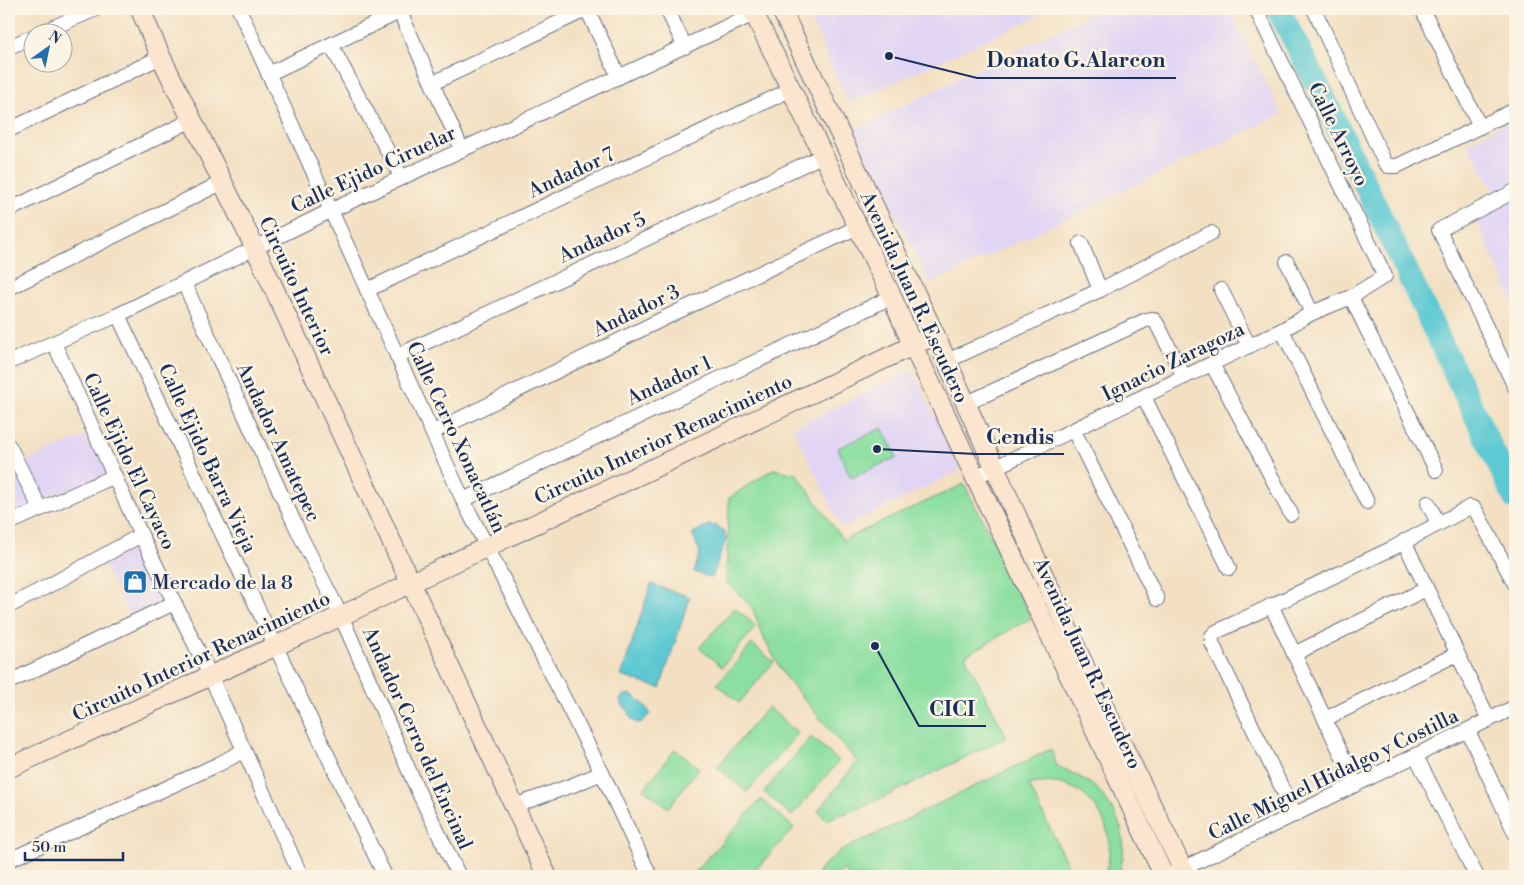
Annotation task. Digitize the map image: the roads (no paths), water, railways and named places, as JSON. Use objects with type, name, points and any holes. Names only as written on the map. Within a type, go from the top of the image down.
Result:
[{"type":"main road","name":"Circuito Interior","points":[[140,9],[161,57],[255,248],[411,583]]},
{"type":"main road","name":"Avenida Juan R. Escudero","points":[[781,9],[935,335],[995,468],[1130,807],[1164,876]]},
{"type":"main road","name":"Avenida Juan R. Escudero","points":[[753,11],[892,297],[975,478],[1080,678],[1149,800],[1179,874]]},
{"type":"main road","points":[[874,260],[895,251]]},
{"type":"main road","name":"Circuito Interior Renacimiento","points":[[9,768],[487,548],[935,335]]},
{"type":"main road","points":[[411,583],[547,876]]},
{"type":"main road","points":[[1130,807],[1149,800]]},
{"type":"street","points":[[65,22],[96,9]]},
{"type":"street","name":"Calle Cerro Xonacatlán","points":[[239,9],[463,500],[602,773],[650,876]]},
{"type":"street","points":[[432,83],[587,9],[619,77]]},
{"type":"street","points":[[667,9],[684,47]]},
{"type":"street","name":"Calle Arroyo","points":[[1256,9],[1385,276]]},
{"type":"street","points":[[1314,9],[1388,166],[1397,166],[1515,110]]},
{"type":"street","points":[[1422,9],[1480,128]]},
{"type":"street","points":[[268,74],[403,10],[432,83],[462,150]]},
{"type":"street","name":"Calle Ejido Ciruelar","points":[[9,362],[118,315],[330,211],[684,47],[753,11]]},
{"type":"street","points":[[9,48],[22,42]]},
{"type":"street","points":[[331,45],[402,178]]},
{"type":"street","points":[[9,130],[161,57]]},
{"type":"street","name":"Andador 7","points":[[367,290],[792,89]]},
{"type":"street","points":[[9,210],[192,120]]},
{"type":"street","name":"Andador 5","points":[[397,356],[824,155]]},
{"type":"street","points":[[9,288],[223,182]]},
{"type":"street","points":[[1515,191],[1439,230],[1515,387]]},
{"type":"street","name":"Andador 3","points":[[432,432],[683,309],[858,227]]},
{"type":"street","points":[[947,361],[1100,290],[1212,233]]},
{"type":"street","points":[[1081,243],[1100,290]]},
{"type":"street","points":[[1287,262],[1312,313]]},
{"type":"street","name":"Ignacio Zaragoza","points":[[975,478],[1184,378],[1282,330],[1312,313],[1351,297],[1385,276]]},
{"type":"street","name":"Andador Amatepec","points":[[184,283],[299,533],[341,616]]},
{"type":"street","points":[[1221,290],[1248,346]]},
{"type":"street","name":"Andador 1","points":[[463,500],[892,297]]},
{"type":"street","points":[[1351,297],[1436,470]]},
{"type":"street","name":"Calle Ejido Barra Vieja","points":[[118,315],[385,876]]},
{"type":"street","points":[[965,404],[1146,320],[1153,319],[1184,378]]},
{"type":"street","points":[[1282,330],[1366,502]]},
{"type":"street","name":"Calle Ejido El Cayaco","points":[[54,343],[141,535],[210,675],[299,876]]},
{"type":"street","points":[[1212,364],[1291,514]]},
{"type":"street","points":[[1144,397],[1229,568]]},
{"type":"street","points":[[1074,431],[1158,599]]},
{"type":"street","points":[[9,446],[40,508]]},
{"type":"street","points":[[9,523],[115,476]]},
{"type":"street","points":[[1428,503],[1438,522]]},
{"type":"street","points":[[1295,815],[1212,643],[1212,636],[1216,632],[1404,541],[1470,506],[1475,509],[1515,584]]},
{"type":"street","points":[[9,606],[141,535]]},
{"type":"street","points":[[1404,541],[1489,720]]},
{"type":"street","points":[[1294,654],[1426,588]]},
{"type":"street","points":[[9,682],[174,603]]},
{"type":"street","points":[[1271,605],[1356,785]]},
{"type":"street","name":"Andador Cerro del Encinal","points":[[341,616],[418,791],[459,876]]},
{"type":"street","points":[[1325,719],[1457,654]]},
{"type":"street","name":"Calle Miguel Hidalgo y Costilla","points":[[1179,874],[1515,707]]},
{"type":"street","points":[[1468,730],[1515,833]]},
{"type":"street","points":[[9,860],[219,764],[243,751]]},
{"type":"street","points":[[1416,756],[1476,875]]},
{"type":"street","points":[[514,806],[602,773]]},
{"type":"water","points":[[709,525],[717,526],[724,531],[726,539],[712,578],[694,572],[700,552],[693,533]]},
{"type":"water","points":[[651,584],[690,597],[660,688],[621,676]]},
{"type":"water","points":[[630,694],[644,705],[650,714],[642,722],[637,723],[632,720],[628,710],[621,704],[620,700],[623,696]]},
{"type":"waterway","points":[[1278,9],[1319,88],[1515,498]]},
{"type":"place","name":"Donato G.Alarcon","points":[[889,56]]},
{"type":"place","name":"Cendis","points":[[877,449]]},
{"type":"place","name":"Mercado de la 8","points":[[135,582]]},
{"type":"place","name":"CICI","points":[[875,646]]}]
